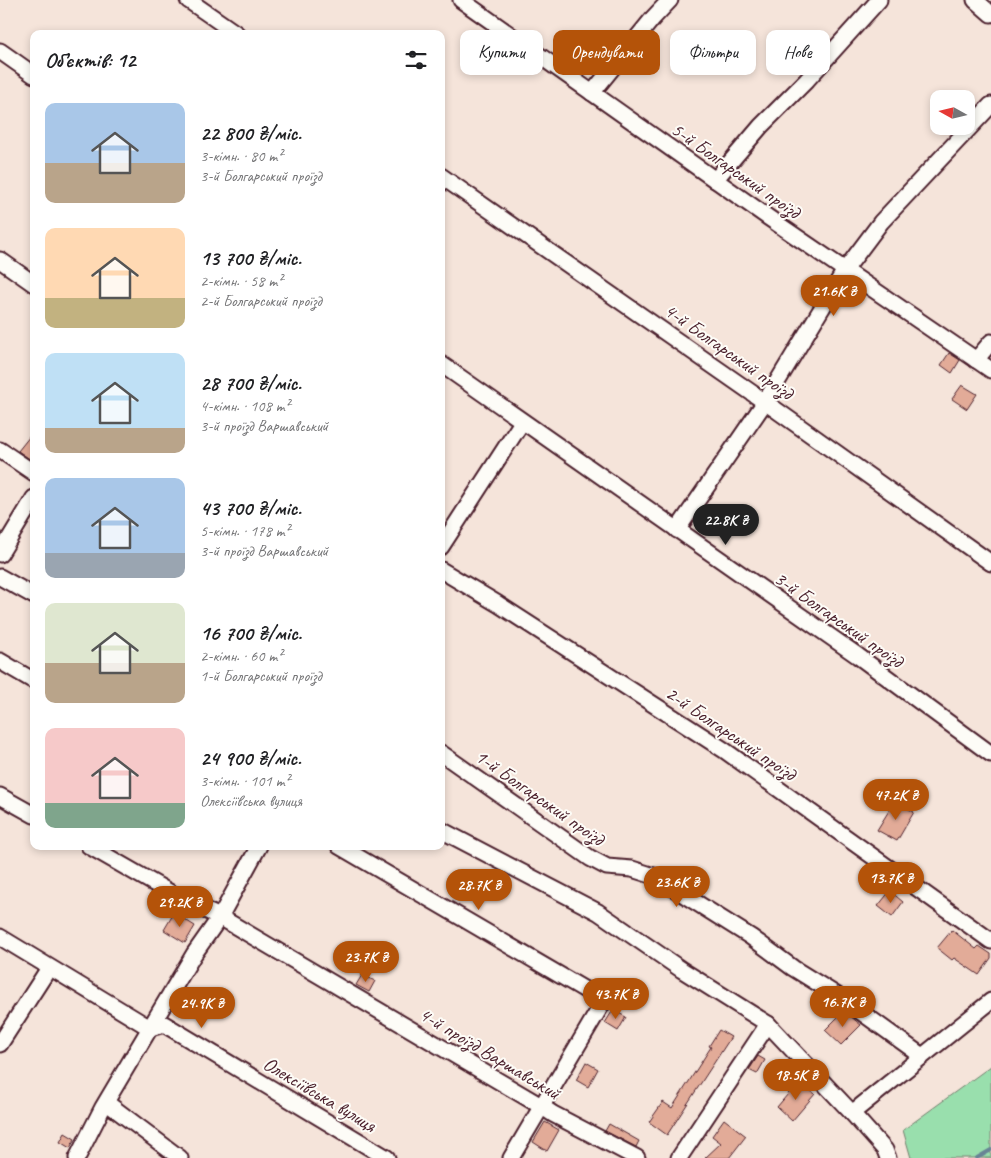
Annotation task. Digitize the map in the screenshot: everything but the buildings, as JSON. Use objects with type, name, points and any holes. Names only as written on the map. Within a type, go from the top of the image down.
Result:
[{"type":"street","points":[[188,0],[231,30]]},
{"type":"street","name":"5-й Болгарський проїзд","points":[[461,0],[715,180],[991,370]]},
{"type":"street","points":[[592,93],[670,0]]},
{"type":"street","points":[[715,180],[761,126],[806,81],[879,0]]},
{"type":"street","points":[[974,0],[991,14]]},
{"type":"street","points":[[0,51],[30,72]]},
{"type":"street","points":[[677,530],[766,402],[845,270],[881,222],[991,105]]},
{"type":"street","name":"4-й Болгарський проїзд","points":[[445,179],[766,402],[991,563]]},
{"type":"street","points":[[0,260],[30,281]]},
{"type":"street","points":[[976,360],[991,342]]},
{"type":"street","name":"3-й Болгарський проїзд","points":[[445,367],[858,656],[991,754]]},
{"type":"street","points":[[445,541],[522,422]]},
{"type":"street","points":[[0,450],[30,470]]},
{"type":"street","points":[[0,554],[30,505]]},
{"type":"street","name":"2-й Болгарський проїзд","points":[[445,572],[506,609],[724,750],[991,941]]},
{"type":"street","points":[[0,577],[30,594]]},
{"type":"street","points":[[0,661],[30,679]]},
{"type":"street","name":"1-й Болгарський проїзд","points":[[445,756],[590,858],[607,867],[632,869],[654,876],[751,937],[793,968],[843,999],[922,1056]]},
{"type":"street","points":[[0,796],[30,813]]},
{"type":"street","points":[[445,832],[598,912],[682,970],[768,1024],[852,1113],[882,1155]]},
{"type":"street","name":"4-й проїзд Варшавський","points":[[95,850],[183,900],[220,917],[553,1114],[637,1158]]},
{"type":"street","points":[[77,1158],[150,1028],[194,954],[220,917],[257,850]]},
{"type":"street","points":[[346,850],[604,1001],[511,1158]]},
{"type":"street","name":"Олексіївська вулиця","points":[[0,937],[150,1028],[164,1024],[387,1158]]},
{"type":"street","points":[[0,1044],[49,968]]},
{"type":"street","points":[[852,1113],[991,1001]]},
{"type":"street","points":[[679,1158],[768,1024]]},
{"type":"street","points":[[107,1102],[180,1158]]},
{"type":"green space","points":[[991,1066],[991,1158],[911,1158],[903,1130]]},
{"type":"waterway","points":[[977,1158],[991,1150]]}]
